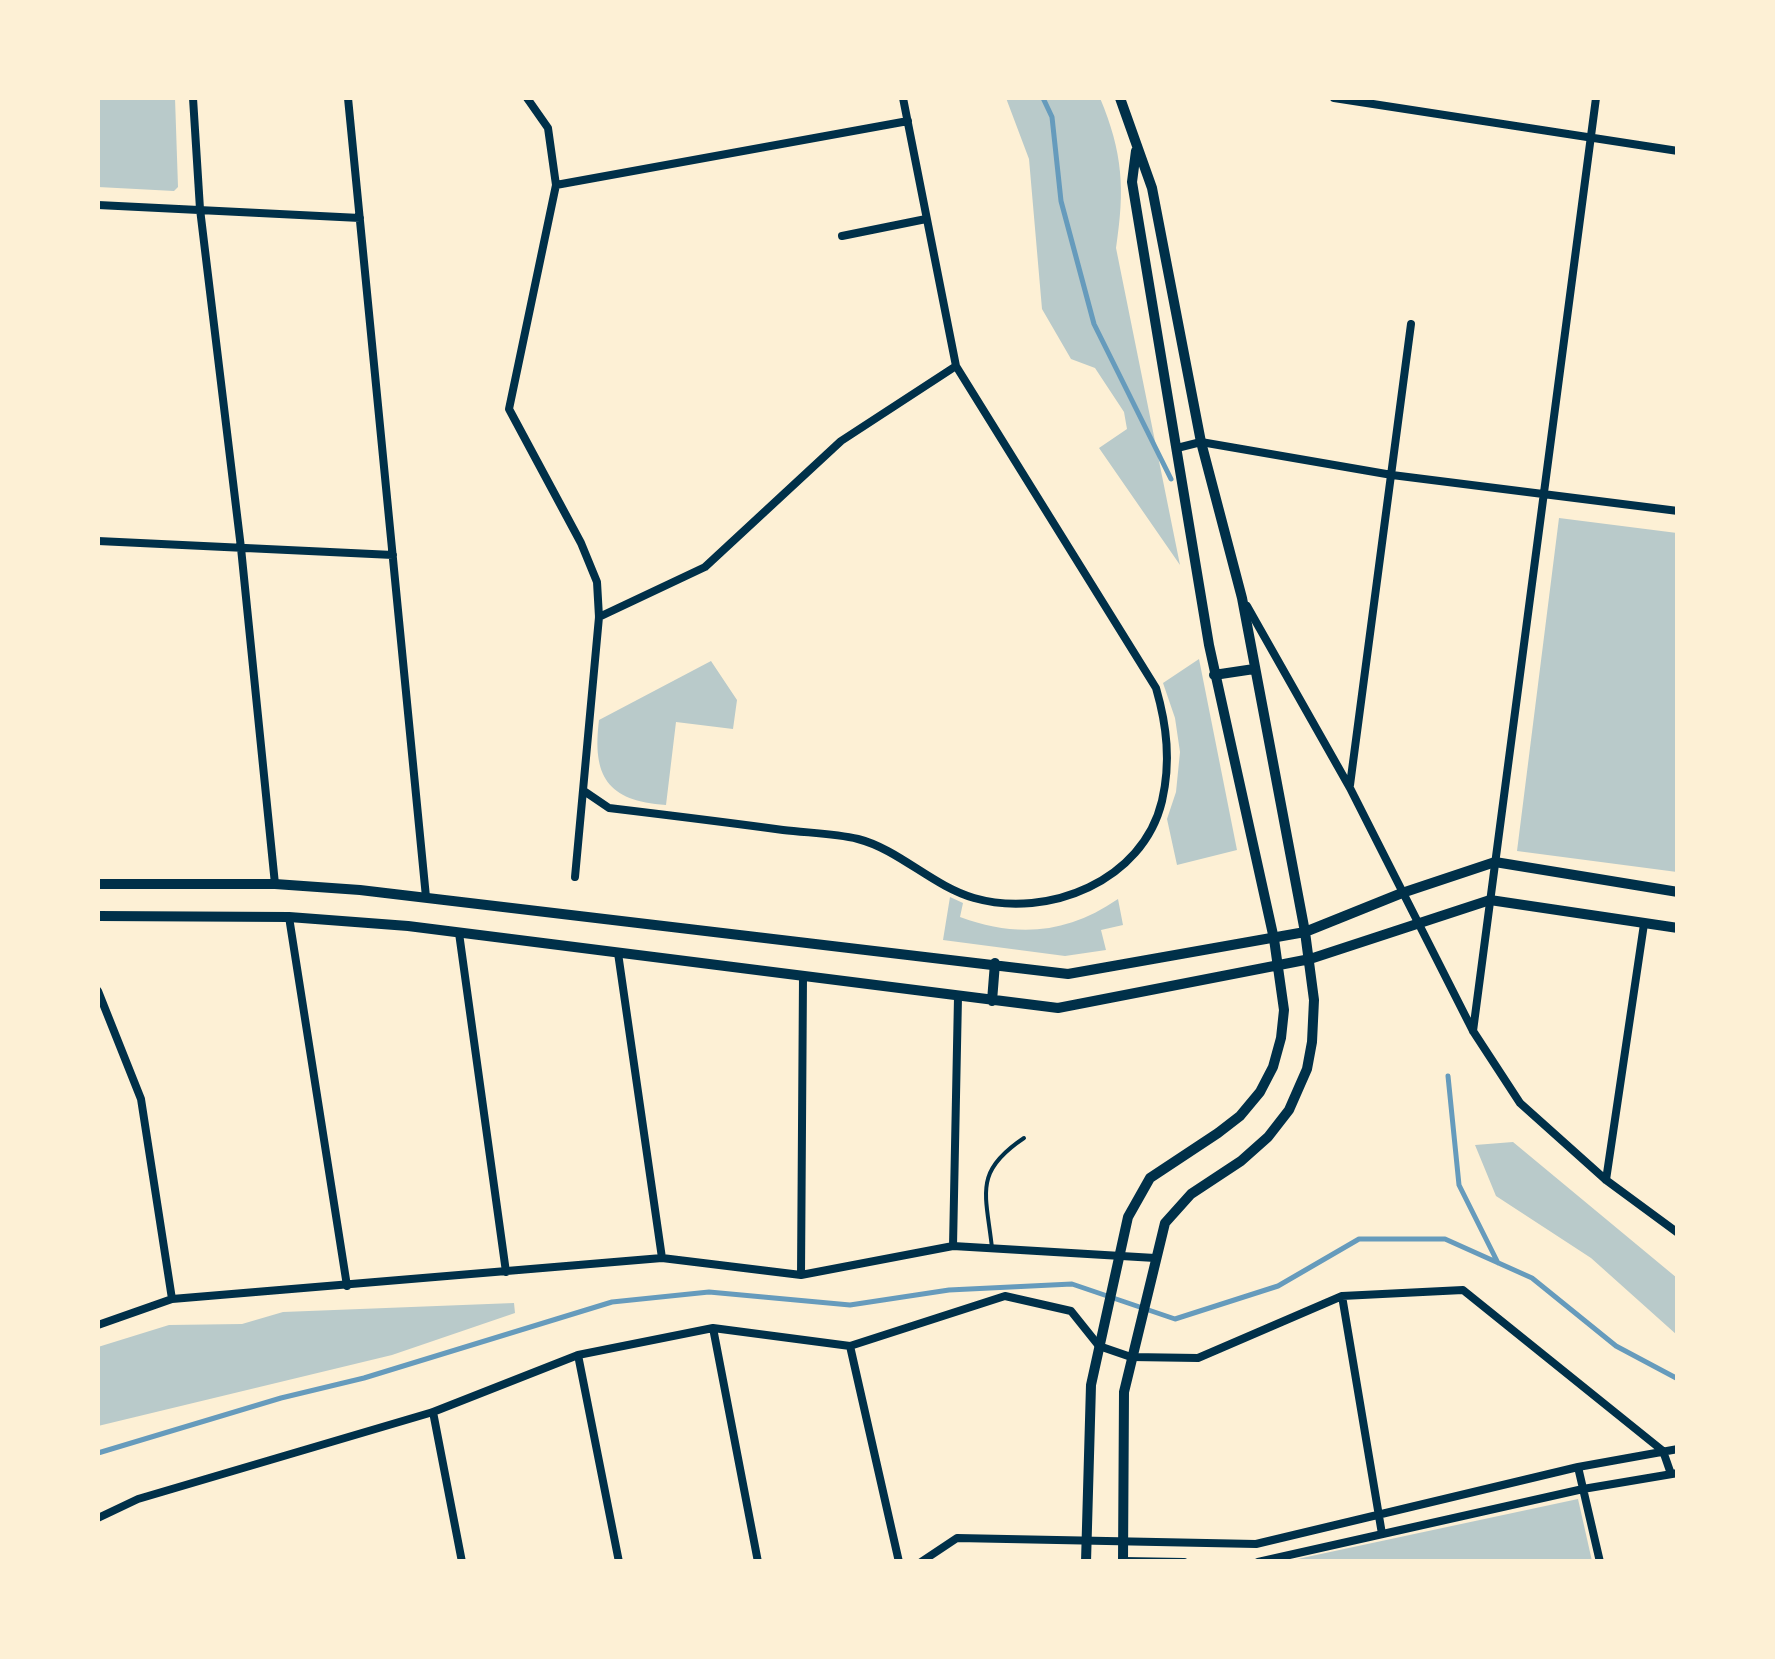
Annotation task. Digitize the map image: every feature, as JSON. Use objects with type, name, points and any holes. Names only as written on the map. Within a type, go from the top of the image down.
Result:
[{"type":"street","points":[[193,98],[200,208],[241,548],[274,884]]},
{"type":"street","points":[[348,98],[426,897]]},
{"type":"street","points":[[528,98],[548,128],[556,185],[509,410],[581,543],[596,582],[599,617],[575,877]]},
{"type":"street","points":[[584,791],[609,808],[861,840],[969,897],[996,904],[1071,896],[1109,876],[1137,851],[1151,831],[1162,803],[1168,746],[1156,688],[956,366],[903,98]]},
{"type":"street","points":[[1120,98],[1152,188],[1202,442],[1242,598],[1310,959],[1314,1000],[1307,1069],[1289,1110],[1268,1137],[1176,1208],[1166,1224],[1131,1357],[1124,1392],[1122,1561],[1184,1562]]},
{"type":"street","points":[[1334,98],[1678,150]]},
{"type":"street","points":[[1473,1030],[1596,98]]},
{"type":"street","points":[[556,185],[908,122]]},
{"type":"street","points":[[1086,1562],[1091,1386],[1128,1218],[1150,1178],[1240,1116],[1260,1092],[1273,1067],[1284,1010],[1274,939],[1214,675],[1132,182],[1136,150]]},
{"type":"street","points":[[98,204],[360,218]]},
{"type":"street","points":[[842,236],[926,219]]},
{"type":"street","points":[[1350,788],[1411,324]]},
{"type":"street","points":[[599,617],[704,567],[841,441],[956,366]]},
{"type":"street","points":[[1178,448],[1202,442],[1392,475],[1678,511]]},
{"type":"street","points":[[98,541],[392,555]]},
{"type":"street","points":[[1242,598],[1350,788],[1473,1030],[1520,1104],[1606,1180],[1678,1233]]},
{"type":"street","points":[[1214,675],[1254,669]]},
{"type":"street","points":[[98,884],[274,884],[426,897],[1068,974],[1305,932],[1402,892],[1495,862],[1678,892]]},
{"type":"street","points":[[98,916],[289,917],[459,933],[1058,1008],[1310,959],[1490,900],[1678,928]]},
{"type":"street","points":[[289,917],[347,1286]]},
{"type":"street","points":[[1606,1180],[1644,924]]},
{"type":"street","points":[[459,933],[506,1272]]},
{"type":"street","points":[[618,953],[662,1258]]},
{"type":"street","points":[[992,1001],[995,963]]},
{"type":"street","points":[[800,1275],[804,977]]},
{"type":"street","points":[[98,991],[141,1099],[172,1299]]},
{"type":"street","points":[[953,1246],[958,998]]},
{"type":"street","points":[[98,1324],[172,1299],[662,1258],[800,1275],[953,1246],[1155,1258]]},
{"type":"street","points":[[98,1518],[138,1500],[433,1412],[578,1355],[713,1328],[850,1346],[1005,1296],[1071,1311],[1099,1346],[1131,1357],[1198,1358],[1342,1296],[1463,1290],[1663,1451],[1674,1473],[1583,1488],[1256,1562],[1256,1544]]},
{"type":"street","points":[[1342,1296],[1382,1534]]},
{"type":"street","points":[[713,1328],[758,1562]]},
{"type":"street","points":[[850,1346],[899,1562]]},
{"type":"street","points":[[578,1355],[620,1562]]},
{"type":"street","points":[[433,1412],[462,1562]]},
{"type":"street","points":[[921,1562],[957,1538],[1256,1544],[1578,1467],[1678,1449]]},
{"type":"street","points":[[1578,1467],[1600,1562]]},
{"type":"lane","points":[[992,1248],[986,1174],[1000,1154],[1024,1138]]},
{"type":"shaded area","points":[[98,98],[175,98],[178,187],[174,191],[98,187]]},
{"type":"shaded area","points":[[1006,98],[1100,98],[1108,118],[1120,172],[1116,248],[1180,565],[1099,448],[1127,429],[1124,412],[1095,368],[1071,359],[1042,309],[1029,159]]},
{"type":"shaded area","points":[[1559,518],[1677,533],[1677,872],[1517,851]]},
{"type":"shaded area","points":[[1199,659],[1237,850],[1177,865],[1167,819],[1176,792],[1180,752],[1175,718],[1163,683]]},
{"type":"shaded area","points":[[711,661],[737,700],[733,729],[676,722],[666,805],[630,798],[617,791],[608,782],[598,756],[599,720]]},
{"type":"shaded area","points":[[950,897],[963,903],[960,917],[1022,930],[1080,920],[1118,899],[1123,925],[1101,930],[1106,950],[1065,956],[943,940]]},
{"type":"shaded area","points":[[1513,1142],[1677,1278],[1677,1335],[1591,1258],[1496,1196],[1475,1145]]},
{"type":"shaded area","points":[[514,1303],[515,1313],[392,1355],[98,1426],[98,1347],[169,1325],[242,1324],[283,1312]]},
{"type":"shaded area","points":[[1578,1499],[1592,1561],[1288,1561]]},
{"type":"waterway","points":[[1043,98],[1052,117],[1061,201],[1094,324],[1171,479]]},
{"type":"waterway","points":[[1448,1076],[1459,1185],[1498,1263]]},
{"type":"waterway","points":[[98,1453],[281,1398],[364,1378],[612,1302],[709,1292],[850,1305],[949,1290],[1072,1284],[1175,1319],[1278,1286],[1359,1239],[1445,1239],[1532,1278],[1616,1346],[1678,1379]]}]
